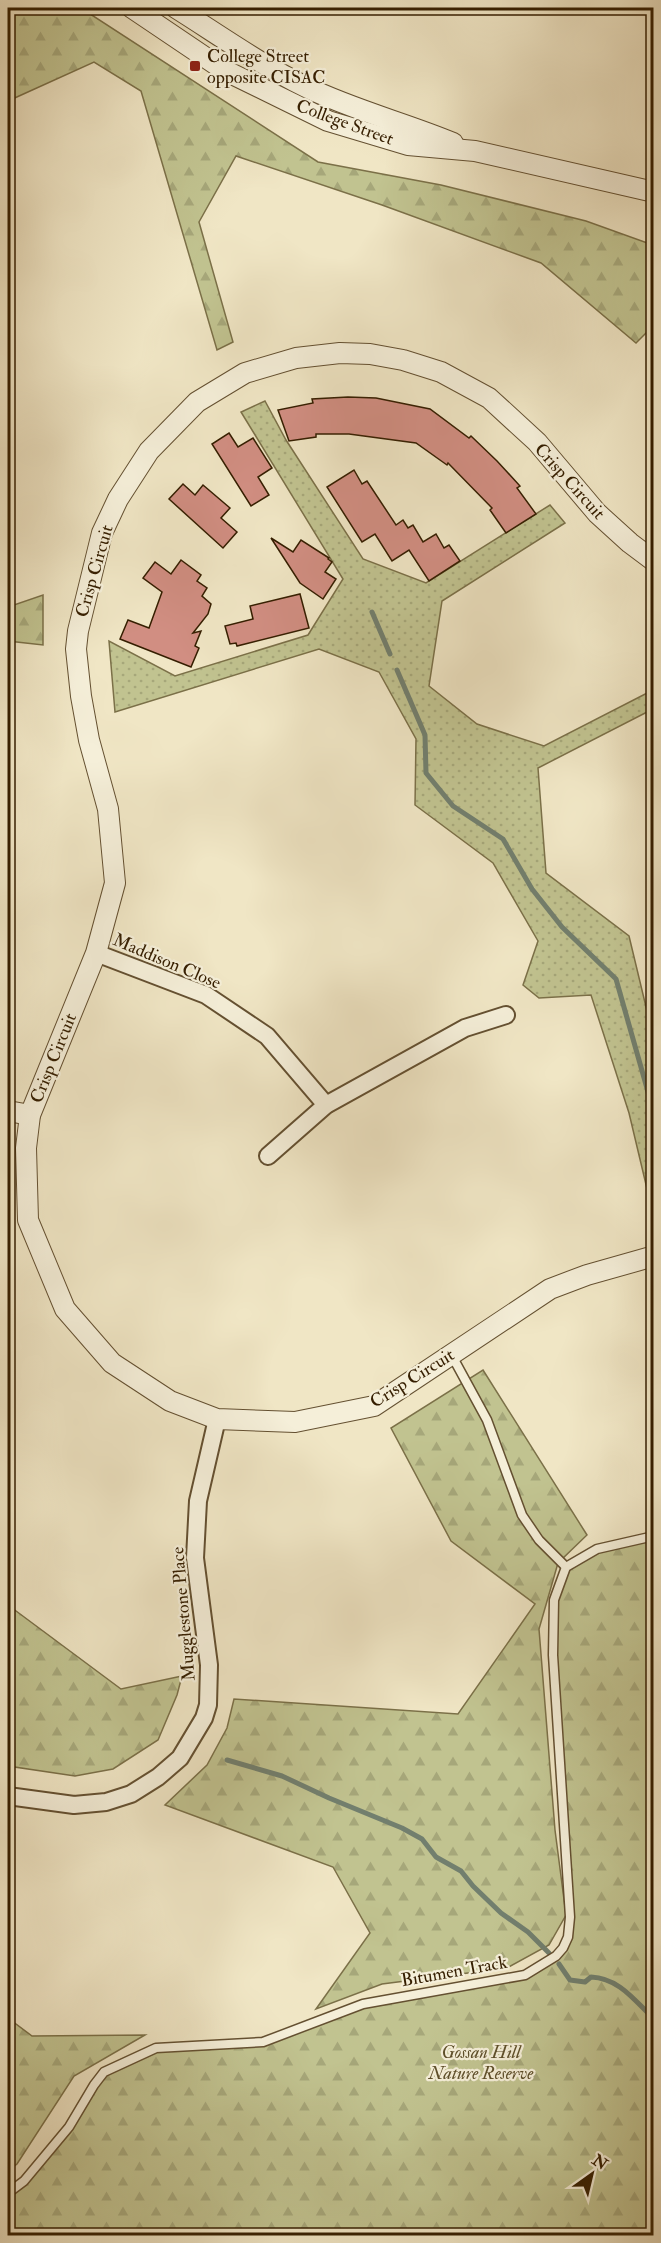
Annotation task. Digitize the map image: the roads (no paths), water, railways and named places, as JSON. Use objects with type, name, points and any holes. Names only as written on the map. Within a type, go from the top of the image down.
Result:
[{"type":"street","name":"College Street","points":[[132,8],[224,70],[328,120],[408,145],[475,152],[654,192]]},
{"type":"street","name":"College Street","points":[[176,8],[306,87],[337,101],[412,126],[475,152]]},
{"type":"street","name":"Crisp Circuit","points":[[654,561],[597,513],[537,442],[489,398],[441,372],[403,360],[370,354],[340,353],[296,358],[245,373],[197,402],[149,451],[118,499],[102,533],[78,631],[76,649],[81,696],[89,740],[108,809],[115,883],[96,953],[30,1115],[26,1148],[28,1220],[65,1309],[112,1363],[170,1401],[218,1419],[295,1422],[374,1406],[550,1289],[587,1275],[654,1256]]},
{"type":"street","name":"Maddison Close","points":[[96,953],[206,995],[267,1036],[326,1105]]},
{"type":"street","points":[[268,1156],[326,1105],[465,1028],[506,1015]]},
{"type":"street","name":"Crisp Circuit","points":[[8,1111],[30,1115]]},
{"type":"street","name":"Mugglestone Place","points":[[8,1796],[74,1805],[106,1802],[131,1794],[159,1777],[180,1758],[204,1718],[208,1705],[209,1665],[195,1558],[198,1501],[218,1419]]},
{"type":"lane","points":[[451,1354],[487,1420],[522,1515],[539,1540],[566,1567],[597,1549],[654,1536]]},
{"type":"lane","name":"Bitumen Track","points":[[8,2193],[24,2181],[69,2127],[104,2072],[156,2048],[263,2042],[363,2004],[525,1975],[556,1956],[568,1937],[570,1917],[553,1655],[554,1600],[566,1567]]},
{"type":"waterway","points":[[372,612],[390,654]]},
{"type":"waterway","points":[[397,670],[425,735],[426,773],[453,806],[503,839],[532,889],[562,927],[616,979],[654,1113]]},
{"type":"waterway","points":[[227,1760],[282,1776],[402,1828],[422,1839],[436,1857],[461,1871],[501,1913],[528,1932],[549,1953]]},
{"type":"waterway","points":[[559,1964],[570,1980],[585,1982],[591,1977],[610,1981],[633,1998],[654,2019]]},
{"type":"place","name":"College Street opposite CISAC","points":[[195,66]]},
{"type":"park label","name":"Gossan Hill Nature Reserve","points":[[481,2062]]}]
